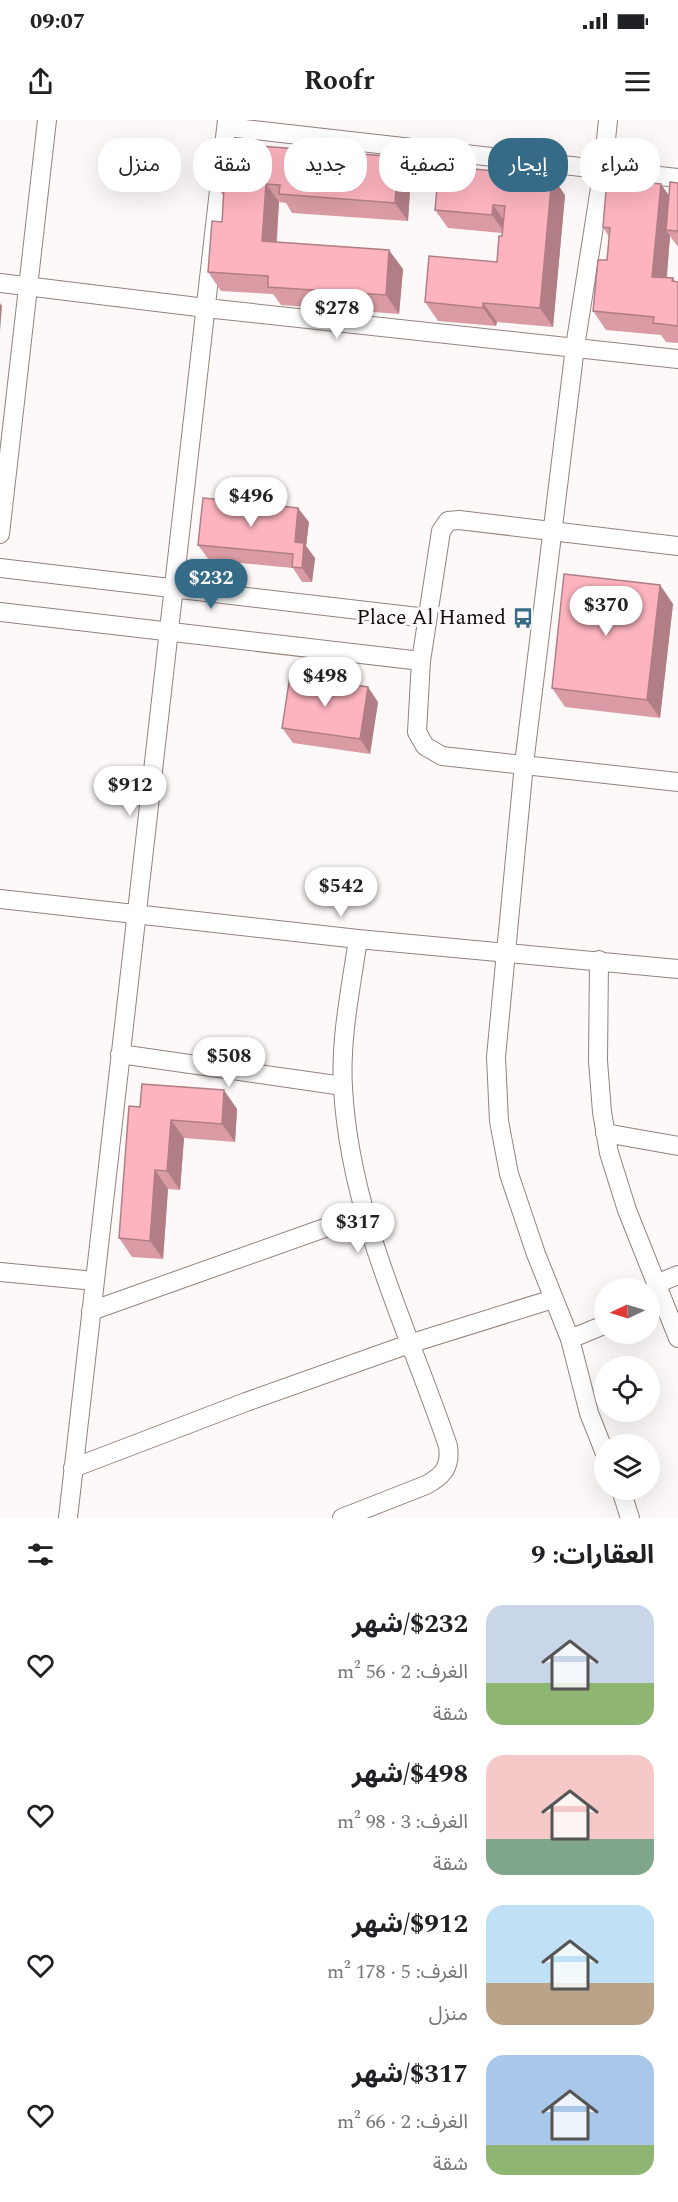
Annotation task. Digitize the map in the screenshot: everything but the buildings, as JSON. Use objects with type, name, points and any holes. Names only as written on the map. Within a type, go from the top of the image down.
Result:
[{"type":"street","points":[[0,534],[47,120]]},
{"type":"street","points":[[606,138],[608,120]]},
{"type":"street","points":[[68,1518],[227,124],[580,166]]},
{"type":"street","points":[[660,176],[678,178]]},
{"type":"street","points":[[598,1434],[589,1413],[570,1339],[515,1197],[499,1121],[496,1057],[524,764],[576,347],[600,192]]},
{"type":"street","points":[[0,283],[206,308],[678,359]]},
{"type":"street","points":[[678,546],[459,520],[448,521],[441,531],[427,618],[421,660],[417,732],[425,746],[442,756],[678,782]]},
{"type":"street","points":[[0,568],[427,618]]},
{"type":"street","points":[[0,612],[421,660]]},
{"type":"street","points":[[0,899],[358,939],[678,969]]},
{"type":"street","points":[[342,1518],[426,1485],[438,1478],[448,1464],[448,1446],[382,1270],[364,1214],[355,1176],[343,1086],[346,1018],[358,939]]},
{"type":"street","points":[[599,960],[598,1061],[605,1133],[618,1185],[654,1278]]},
{"type":"street","points":[[120,1054],[343,1086]]},
{"type":"street","points":[[605,1133],[678,1146]]},
{"type":"street","points":[[91,1311],[364,1214]]},
{"type":"street","points":[[0,1272],[95,1281]]},
{"type":"street","points":[[660,1282],[678,1275]]},
{"type":"street","points":[[73,1468],[246,1402],[409,1344],[553,1299]]},
{"type":"street","points":[[660,1310],[678,1338]]},
{"type":"street","points":[[570,1339],[594,1329]]},
{"type":"street","points":[[624,1500],[630,1518]]},
{"type":"place","name":"Place Al Hamed","points":[[523,618]]}]
